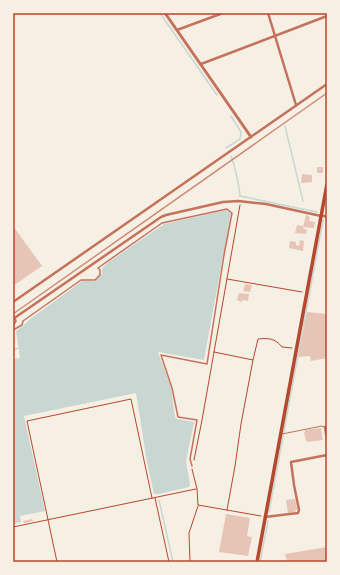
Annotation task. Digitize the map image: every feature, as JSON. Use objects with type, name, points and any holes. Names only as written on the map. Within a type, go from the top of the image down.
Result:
[{"type":"main road","points":[[257,562],[327,184]]},
{"type":"street","points":[[166,13],[251,137]]},
{"type":"street","points":[[177,30],[223,13]]},
{"type":"street","points":[[268,13],[296,106]]},
{"type":"street","points":[[201,64],[327,16]]},
{"type":"street","points":[[13,302],[327,84]]},
{"type":"street","points":[[13,326],[16,322],[14,318],[166,215],[223,202],[240,201],[266,204],[327,217]]},
{"type":"street","points":[[13,330],[22,325],[23,321],[82,280],[95,280],[100,275],[100,270],[98,268],[162,223],[184,217],[227,209],[232,213],[207,364],[161,356],[172,388],[178,417],[197,420],[190,459],[192,466]]},
{"type":"street","points":[[326,427],[327,440]]},
{"type":"street","points":[[265,517],[298,513],[299,510],[291,462],[327,454]]},
{"type":"lane","points":[[281,434],[322,426],[326,427]]},
{"type":"path","points":[[190,562],[188,533],[198,505],[197,489],[192,466],[214,352],[240,201]]},
{"type":"path","points":[[226,278],[306,292]]},
{"type":"path","points":[[227,510],[241,424],[258,339],[266,338],[278,341],[282,346],[296,348]]},
{"type":"path","points":[[214,352],[253,360]]},
{"type":"path","points":[[57,562],[27,421],[131,399],[152,498]]},
{"type":"path","points":[[13,528],[197,489]]},
{"type":"path","points":[[155,498],[170,562]]},
{"type":"path","points":[[198,505],[265,517]]},
{"type":"shaded area","points":[[227,210],[231,213],[204,360],[158,352],[171,387],[175,417],[177,419],[194,422],[186,461],[190,484],[189,487],[154,494],[147,462],[136,393],[24,416],[45,511],[20,516],[21,522],[13,524],[13,357],[14,359],[20,358],[16,331],[82,281],[95,281],[102,274],[102,269],[106,264],[164,224]]},
{"type":"building","points":[[317,167],[323,167],[323,173],[317,173]]},
{"type":"building","points":[[302,174],[312,175],[312,182],[301,183]]},
{"type":"building","points":[[306,215],[310,217],[309,221],[315,222],[314,228],[303,227]]},
{"type":"building","points":[[297,225],[303,226],[303,228],[307,230],[306,234],[295,233]]},
{"type":"building","points":[[13,226],[42,266],[13,286]]},
{"type":"building","points":[[300,240],[304,241],[303,251],[289,248],[290,241],[296,242],[296,245],[299,246]]},
{"type":"building","points":[[245,284],[252,285],[250,292],[243,291]]},
{"type":"building","points":[[239,293],[249,294],[248,301],[242,300],[242,302],[237,300]]},
{"type":"building","points":[[307,312],[327,314],[327,358],[311,361],[310,356],[298,357]]},
{"type":"building","points":[[321,428],[323,440],[306,441],[304,433],[305,430]]},
{"type":"building","points":[[295,499],[297,509],[295,512],[288,513],[286,500]]},
{"type":"building","points":[[226,514],[250,518],[247,536],[252,537],[248,556],[219,552]]},
{"type":"building","points":[[32,519],[33,521],[24,523],[23,521]]},
{"type":"building","points":[[327,547],[327,562],[287,562],[285,554]]},
{"type":"waterway","points":[[160,13],[217,95]]},
{"type":"waterway","points":[[226,148],[240,139],[241,132],[231,116]]},
{"type":"waterway","points":[[285,126],[303,201]]},
{"type":"waterway","points":[[231,156],[237,176],[240,196]]},
{"type":"waterway","points":[[240,196],[317,212]]},
{"type":"waterway","points":[[269,512],[323,220]]},
{"type":"waterway","points":[[13,350],[19,348]]},
{"type":"waterway","points":[[159,500],[173,562]]},
{"type":"waterway","points":[[260,562],[268,521]]},
{"type":"railway","points":[[13,314],[327,93]]}]
